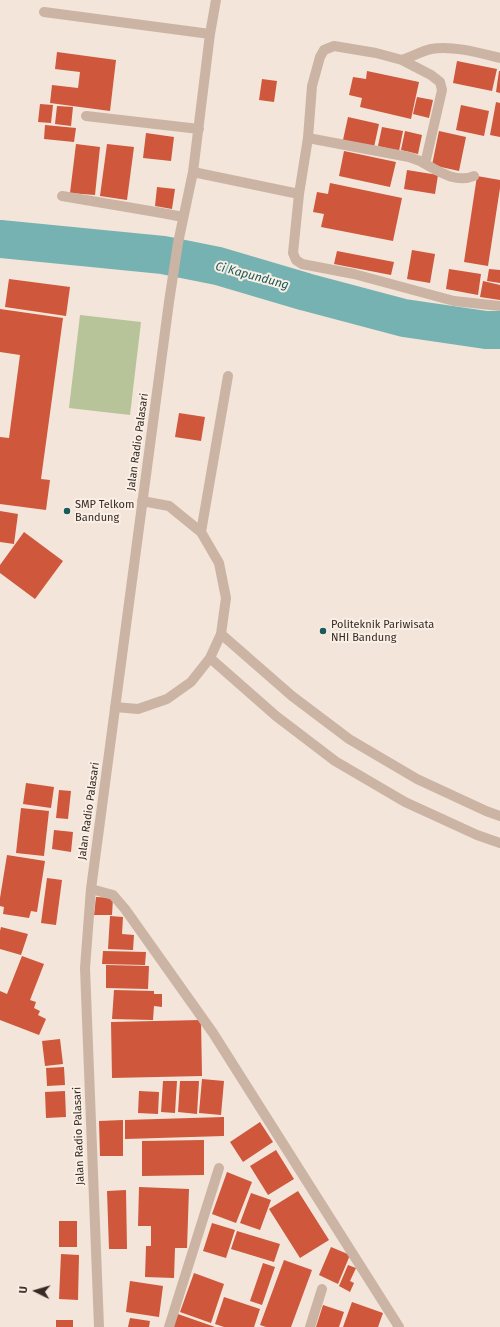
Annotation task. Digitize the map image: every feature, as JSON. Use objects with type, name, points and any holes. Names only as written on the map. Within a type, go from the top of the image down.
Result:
[{"type":"street","name":"Jalan Radio Palasari","points":[[99,1327],[85,968],[91,889],[169,302],[178,243],[193,172],[210,34],[216,0]]},
{"type":"street","points":[[44,12],[210,34]]},
{"type":"street","points":[[425,164],[442,90],[440,82],[402,60],[376,53],[334,46],[324,50],[320,57],[312,86],[308,138],[299,194],[293,253],[296,260],[302,264],[354,274],[454,301],[500,306]]},
{"type":"street","points":[[402,60],[432,49],[476,52],[500,58]]},
{"type":"street","points":[[86,116],[199,129]]},
{"type":"street","points":[[308,138],[409,157],[420,161],[440,173],[455,178],[469,178],[474,176]]},
{"type":"street","points":[[193,172],[299,194]]},
{"type":"street","points":[[62,196],[183,217]]},
{"type":"street","points":[[201,532],[228,376]]},
{"type":"street","points":[[115,707],[138,709],[167,699],[191,682],[210,658],[221,634],[226,598],[219,563],[201,532],[169,506],[142,502]]},
{"type":"street","points":[[221,634],[292,696],[349,740],[417,779],[486,812],[500,816]]},
{"type":"street","points":[[210,658],[276,716],[335,760],[405,802],[477,835],[500,843]]},
{"type":"street","points":[[91,889],[113,895],[125,909],[209,1027],[399,1327]]},
{"type":"street","points":[[169,1327],[220,1168]]},
{"type":"street","points":[[310,1327],[322,1288]]},
{"type":"green space","points":[[80,315],[141,322],[130,415],[69,408]]},
{"type":"building","points":[[57,52],[116,60],[110,111],[50,103],[52,85],[78,88],[80,72],[55,69]]},
{"type":"building","points":[[457,61],[497,69],[492,91],[453,83]]},
{"type":"building","points":[[367,71],[419,82],[411,119],[360,107],[362,98],[349,95],[353,77],[366,79]]},
{"type":"building","points":[[500,71],[500,93],[496,92]]},
{"type":"building","points":[[262,79],[277,81],[274,102],[259,100]]},
{"type":"building","points":[[417,97],[433,100],[429,118],[413,114]]},
{"type":"building","points":[[496,102],[500,103],[500,137],[490,135]]},
{"type":"building","points":[[40,104],[53,105],[51,123],[38,122]]},
{"type":"building","points":[[461,105],[489,111],[484,136],[456,130]]},
{"type":"building","points":[[57,106],[73,107],[71,126],[55,124]]},
{"type":"building","points":[[348,117],[379,124],[374,147],[343,140]]},
{"type":"building","points":[[45,125],[76,128],[74,142],[44,139]]},
{"type":"building","points":[[382,127],[403,131],[399,151],[378,146]]},
{"type":"building","points":[[405,131],[422,135],[418,154],[401,150]]},
{"type":"building","points":[[439,131],[466,137],[459,171],[432,165]]},
{"type":"building","points":[[146,133],[174,137],[171,161],[143,158]]},
{"type":"building","points":[[76,144],[100,147],[95,195],[70,193]]},
{"type":"building","points":[[107,144],[134,147],[127,200],[100,196]]},
{"type":"building","points":[[344,151],[396,162],[390,187],[339,176]]},
{"type":"building","points":[[407,170],[438,175],[435,194],[404,189]]},
{"type":"building","points":[[477,176],[500,180],[488,266],[464,262]]},
{"type":"building","points":[[330,183],[402,198],[393,241],[321,227],[324,214],[313,212],[317,192],[328,194]]},
{"type":"building","points":[[157,187],[175,189],[172,209],[155,206]]},
{"type":"building","points":[[412,250],[435,254],[430,283],[407,279]]},
{"type":"building","points":[[337,251],[394,262],[391,275],[334,264]]},
{"type":"building","points":[[449,269],[481,274],[478,295],[446,289]]},
{"type":"building","points":[[489,269],[500,270],[500,283],[487,281]]},
{"type":"building","points":[[9,279],[70,287],[66,316],[5,307]]},
{"type":"building","points":[[483,281],[500,285],[500,300],[480,297]]},
{"type":"building","points":[[0,309],[63,318],[41,479],[50,480],[46,510],[0,504],[0,437],[9,438],[20,355],[0,352]]},
{"type":"building","points":[[179,413],[205,417],[201,441],[175,437]]},
{"type":"building","points":[[0,511],[18,514],[14,544],[0,542]]},
{"type":"building","points":[[24,532],[63,561],[35,599],[0,573],[0,565]]},
{"type":"building","points":[[26,783],[54,787],[51,808],[23,804]]},
{"type":"building","points":[[59,790],[71,791],[68,819],[56,818]]},
{"type":"building","points":[[21,808],[49,811],[44,856],[16,853]]},
{"type":"building","points":[[54,830],[73,832],[71,852],[52,849]]},
{"type":"building","points":[[7,855],[45,861],[37,912],[31,911],[29,918],[3,914],[4,907],[0,906]]},
{"type":"building","points":[[47,878],[62,880],[56,925],[41,923]]},
{"type":"building","points":[[96,897],[113,898],[112,915],[94,915]]},
{"type":"building","points":[[110,916],[123,917],[122,934],[134,935],[133,950],[108,949]]},
{"type":"building","points":[[1,927],[28,934],[21,955],[0,949]]},
{"type":"building","points":[[103,951],[146,952],[145,965],[102,964]]},
{"type":"building","points":[[22,956],[44,964],[30,1000],[36,1002],[34,1008],[40,1011],[38,1015],[46,1019],[39,1035],[0,1020],[0,991],[7,994]]},
{"type":"building","points":[[106,965],[149,966],[148,989],[106,988]]},
{"type":"building","points":[[114,990],[154,991],[154,994],[162,994],[162,1007],[154,1006],[153,1020],[112,1019]]},
{"type":"building","points":[[201,1020],[202,1076],[112,1078],[111,1022]]},
{"type":"building","points":[[60,1039],[63,1064],[45,1066],[42,1041]]},
{"type":"building","points":[[64,1067],[65,1085],[47,1086],[46,1068]]},
{"type":"building","points":[[202,1079],[224,1081],[221,1115],[199,1113]]},
{"type":"building","points":[[163,1081],[177,1081],[175,1113],[161,1112]]},
{"type":"building","points":[[180,1081],[199,1081],[197,1114],[178,1112]]},
{"type":"building","points":[[65,1091],[66,1117],[46,1118],[45,1092]]},
{"type":"building","points":[[139,1091],[159,1092],[158,1114],[138,1113]]},
{"type":"building","points":[[224,1117],[224,1136],[125,1139],[125,1120]]},
{"type":"building","points":[[123,1120],[123,1156],[100,1156],[99,1121]]},
{"type":"building","points":[[260,1122],[273,1142],[243,1162],[230,1142]]},
{"type":"building","points":[[204,1140],[204,1175],[142,1176],[142,1141]]},
{"type":"building","points":[[276,1150],[294,1179],[268,1195],[250,1166]]},
{"type":"building","points":[[227,1172],[252,1182],[236,1223],[212,1214]]},
{"type":"building","points":[[139,1187],[189,1189],[187,1248],[175,1248],[174,1278],[145,1277],[146,1246],[151,1246],[151,1226],[138,1226]]},
{"type":"building","points":[[126,1190],[127,1249],[109,1249],[107,1191]]},
{"type":"building","points":[[298,1191],[329,1240],[300,1258],[269,1209]]},
{"type":"building","points":[[251,1193],[271,1200],[260,1230],[240,1223]]},
{"type":"building","points":[[59,1221],[77,1221],[77,1247],[59,1247]]},
{"type":"building","points":[[212,1223],[235,1230],[226,1258],[203,1251]]},
{"type":"building","points":[[237,1231],[280,1244],[274,1262],[231,1249]]},
{"type":"building","points":[[331,1247],[350,1255],[338,1284],[319,1275]]},
{"type":"building","points":[[61,1254],[79,1255],[78,1300],[59,1299]]},
{"type":"building","points":[[284,1260],[312,1270],[291,1327],[266,1327],[260,1325]]},
{"type":"building","points":[[263,1263],[275,1267],[262,1305],[250,1301]]},
{"type":"building","points":[[348,1265],[356,1268],[350,1281],[354,1283],[350,1292],[339,1286]]},
{"type":"building","points":[[194,1273],[224,1284],[211,1323],[180,1312]]},
{"type":"building","points":[[130,1281],[163,1286],[159,1317],[126,1312]]},
{"type":"building","points":[[224,1297],[260,1309],[254,1327],[224,1327],[215,1324]]},
{"type":"building","points":[[352,1302],[383,1313],[378,1327],[343,1327]]},
{"type":"building","points":[[323,1305],[344,1312],[339,1327],[316,1327]]},
{"type":"building","points":[[175,1313],[215,1327],[170,1327]]},
{"type":"building","points":[[130,1318],[150,1321],[149,1327],[128,1327]]},
{"type":"building","points":[[56,1320],[73,1320],[73,1327],[56,1327]]},
{"type":"waterway","name":"Ci Kapundung","points":[[0,239],[163,255],[218,266],[306,292],[404,318],[486,330],[500,330]]},
{"type":"place","name":"SMP Telkom Bandung","points":[[67,511]]},
{"type":"place","name":"Politeknik Pariwisata NHI Bandung","points":[[323,631]]}]
